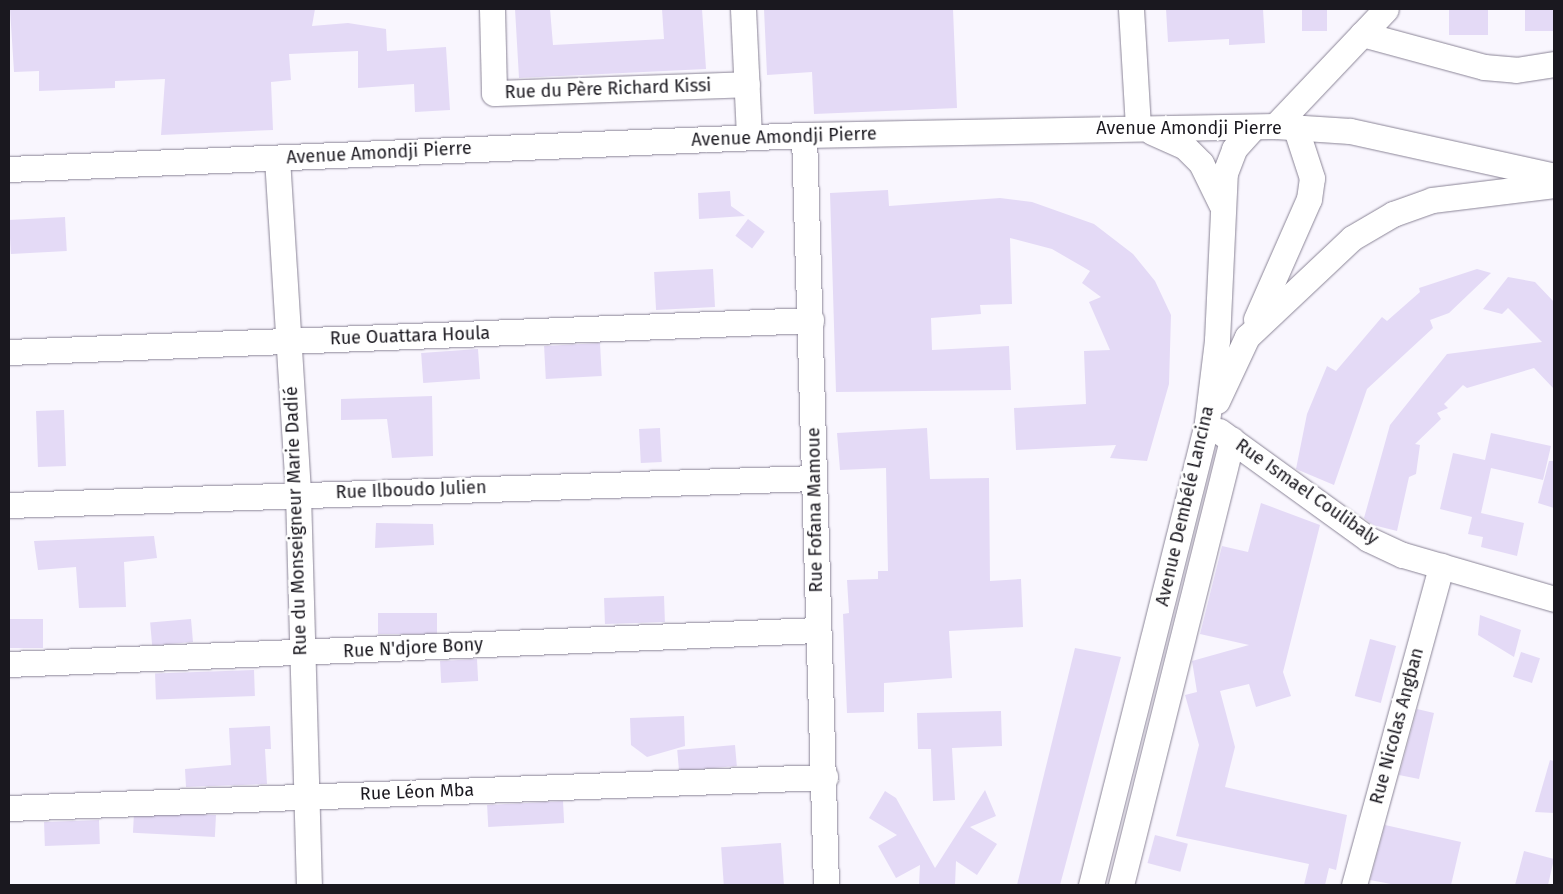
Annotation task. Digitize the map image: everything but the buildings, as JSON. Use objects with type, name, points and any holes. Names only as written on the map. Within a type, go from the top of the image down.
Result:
[{"type":"street","name":"Rue du Père Richard Kissi","points":[[492,9],[494,93],[747,84]]},
{"type":"street","points":[[743,9],[749,137]]},
{"type":"street","points":[[1131,9],[1138,128],[1184,146],[1214,182],[1224,217]]},
{"type":"street","name":"Avenue Dembélé Lancina","points":[[1092,885],[1207,422],[1224,217],[1225,173],[1234,149],[1275,127],[1386,9]]},
{"type":"street","points":[[1362,34],[1484,67],[1516,70],[1554,64]]},
{"type":"street","points":[[1207,422],[1310,199],[1312,178],[1275,127]]},
{"type":"street","name":"Avenue Amondji Pierre","points":[[9,169],[804,135],[1275,127],[1350,131],[1554,176]]},
{"type":"street","name":"Rue Fofana Mamoue","points":[[804,135],[811,320],[818,630],[825,777],[826,885]]},
{"type":"street","name":"Rue du Monseigneur Marie Dadié","points":[[277,158],[298,494],[309,885]]},
{"type":"street","points":[[1247,337],[1321,262],[1352,238],[1393,214],[1432,200],[1554,185]]},
{"type":"street","name":"Rue Ouattara Houla","points":[[9,352],[811,320]]},
{"type":"street","name":"Rue Ismael Coulibaly","points":[[1207,422],[1368,539],[1441,566],[1554,599]]},
{"type":"street","points":[[1122,885],[1232,440]]},
{"type":"street","name":"Rue Ilboudo Julien","points":[[9,505],[814,478]]},
{"type":"street","name":"Rue Nicolas Angban","points":[[1354,885],[1441,566]]},
{"type":"street","name":"Rue N'djore Bony","points":[[9,664],[818,630]]},
{"type":"street","name":"Rue Léon Mba","points":[[9,808],[825,777]]}]
